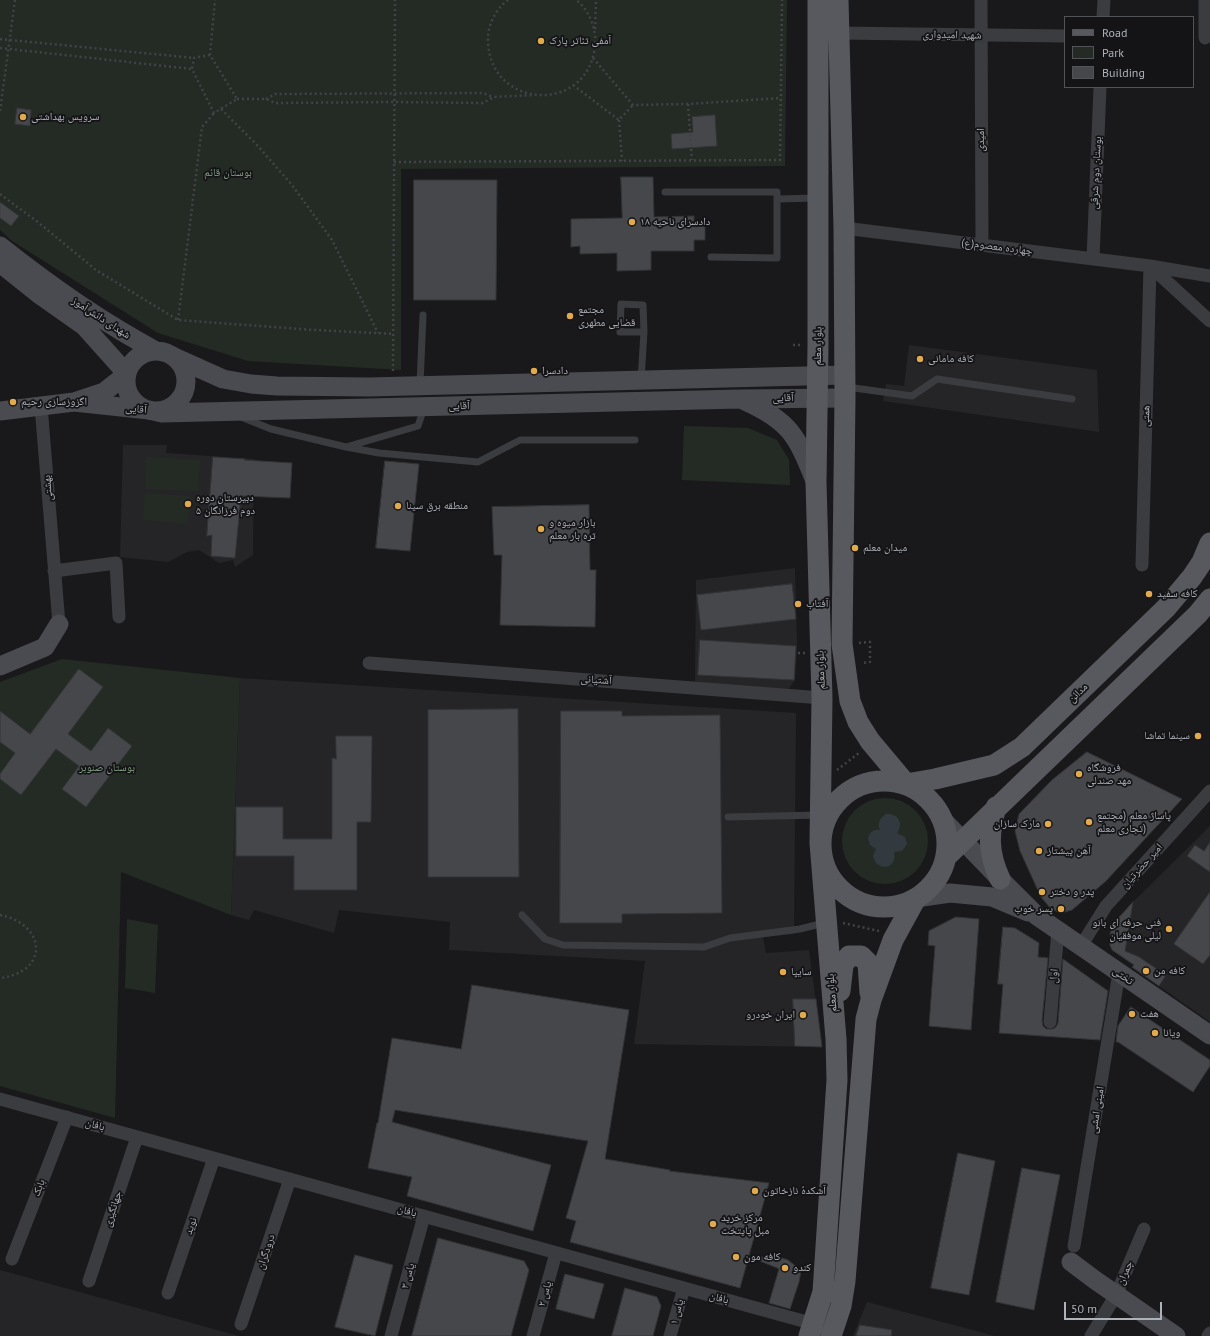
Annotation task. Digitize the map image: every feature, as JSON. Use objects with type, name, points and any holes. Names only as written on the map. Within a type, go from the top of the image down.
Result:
[{"type":"main road","name":"بلوار معلم","points":[[812,1330],[823,1292],[825,1274],[837,1080],[836,1039],[820,843],[822,698],[816,482],[818,398],[818,0]]},
{"type":"main road","name":"بلوار معلم","points":[[838,0],[844,228],[845,387],[842,644],[850,701],[858,722],[870,741],[906,784]]},
{"type":"main road","points":[[0,246],[44,290]]},
{"type":"main road","points":[[0,263],[44,290]]},
{"type":"main road","name":"شهدای دانش‌آموز","points":[[44,290],[156,351]]},
{"type":"main road","name":"شهدای دانش‌آموز","points":[[44,290],[84,326],[127,374]]},
{"type":"main road","points":[[784,377],[796,371],[807,362],[818,345]]},
{"type":"main road","points":[[156,351],[166,353],[174,358],[181,365],[185,374],[185,384],[182,394],[177,402],[169,408],[159,411],[149,410],[136,404],[128,392],[126,383],[130,365],[137,357],[156,351]]},
{"type":"main road","name":"آقایی","points":[[174,358],[223,379],[251,384],[277,386],[420,385],[818,376],[845,387]]},
{"type":"main road","name":"آقایی","points":[[0,411],[74,402],[104,392],[127,374]]},
{"type":"main road","name":"آقایی","points":[[74,402],[149,410],[162,413],[818,398],[845,387]]},
{"type":"main road","points":[[740,399],[766,410],[786,426],[800,446],[816,482]]},
{"type":"main road","name":"مدائن","points":[[906,784],[935,779],[994,765],[1022,747],[1166,608],[1192,577],[1202,562],[1210,543]]},
{"type":"main road","points":[[946,857],[1198,614],[1210,599]]},
{"type":"main road","points":[[0,666],[45,647],[59,624]]},
{"type":"main road","points":[[886,780],[906,784],[921,792],[934,804],[943,820],[947,838],[946,857],[940,873],[933,883],[916,898],[901,905],[884,908],[868,906],[852,899],[838,889],[828,876],[822,860],[820,843],[823,823],[833,805],[847,791],[866,782],[886,780]]},
{"type":"main road","points":[[996,808],[991,823],[990,835],[993,864],[1000,879]]},
{"type":"main road","name":"تختی","points":[[943,820],[1037,916]]},
{"type":"main road","name":"تختی","points":[[916,898],[950,893],[992,897],[1037,916],[1210,1035]]},
{"type":"main road","points":[[831,1336],[841,1306],[845,1281],[866,1019],[871,1000],[893,940],[916,898]]},
{"type":"main road","points":[[836,1039],[843,965],[849,956],[861,956],[868,963],[871,1000]]},
{"type":"main road","points":[[1072,1254],[1116,1295],[1176,1336]]},
{"type":"street","name":"امیدی","points":[[981,0],[982,245]]},
{"type":"street","points":[[1103,16],[1104,0]]},
{"type":"street","points":[[1203,38],[1205,0]]},
{"type":"street","name":"شهيد امیدواری","points":[[838,33],[1064,36]]},
{"type":"street","name":"بوستان دوم شرقی","points":[[1092,259],[1100,88]]},
{"type":"street","name":"چهارده معصوم(ع)","points":[[844,228],[1150,266],[1210,276]]},
{"type":"street","points":[[1150,266],[1210,321]]},
{"type":"street","name":"همتی","points":[[1142,565],[1150,266]]},
{"type":"street","name":"بهشتی","points":[[41,406],[59,624]]},
{"type":"street","points":[[54,571],[116,563],[119,617]]},
{"type":"street","name":"آشتیانی","points":[[369,663],[822,698]]},
{"type":"street","name":"امیر حضرتیان","points":[[1081,946],[1106,906],[1210,791]]},
{"type":"street","name":"اول","points":[[1050,1022],[1058,930]]},
{"type":"street","name":"امینی امشی","points":[[1072,1254],[1119,973]]},
{"type":"street","name":"بافان","points":[[0,1099],[684,1288],[812,1330]]},
{"type":"street","name":"بابک","points":[[12,1259],[66,1118]]},
{"type":"street","name":"جهانگیری","points":[[89,1281],[137,1137]]},
{"type":"street","name":"نوید","points":[[168,1293],[214,1158]]},
{"type":"street","name":"درودگران","points":[[241,1324],[290,1179]]},
{"type":"street","name":"یاس ۳","points":[[391,1336],[424,1216]]},
{"type":"street","name":"چمران","points":[[1091,1336],[1116,1295],[1144,1229]]},
{"type":"street","name":"یاس ۲","points":[[533,1336],[556,1253]]},
{"type":"street","name":"یاس ۱","points":[[670,1336],[684,1288]]},
{"type":"street","points":[[1208,1336],[1210,1332]]},
{"type":"lane","points":[[665,192],[777,192],[777,258],[711,258]]},
{"type":"lane","points":[[777,199],[818,198]]},
{"type":"lane","points":[[641,380],[644,332],[643,305],[621,304],[620,332],[644,332]]},
{"type":"lane","points":[[420,385],[423,315]]},
{"type":"lane","points":[[845,387],[912,396],[937,379],[1072,399]]},
{"type":"lane","points":[[346,447],[418,426],[425,407]]},
{"type":"lane","points":[[226,411],[271,429],[346,447],[379,453],[478,462],[520,440],[635,440]]},
{"type":"lane","points":[[728,817],[820,815]]},
{"type":"lane","points":[[522,915],[545,939],[563,945],[704,947],[730,938],[800,929],[826,923]]},
{"type":"path","points":[[0,111],[7,49],[10,40],[15,0]]},
{"type":"path","points":[[216,0],[210,55],[237,99]]},
{"type":"path","points":[[393,371],[395,0]]},
{"type":"path","points":[[508,0],[503,4],[493,18],[488,33],[488,50],[493,66],[503,80],[516,90],[532,95]]},
{"type":"path","points":[[266,99],[275,94],[483,93],[494,97],[532,95],[546,96],[561,92],[574,85],[582,78],[593,58],[596,44],[589,15],[576,0]]},
{"type":"path","points":[[594,31],[596,0]]},
{"type":"path","points":[[394,162],[780,160],[782,0]]},
{"type":"path","points":[[0,39],[194,58],[210,55]]},
{"type":"path","points":[[0,48],[192,69]]},
{"type":"path","points":[[194,58],[192,69],[214,113]]},
{"type":"path","points":[[593,58],[633,105]]},
{"type":"path","points":[[574,85],[620,120]]},
{"type":"path","points":[[178,320],[202,127],[214,113],[237,99],[266,99],[275,103],[483,103],[494,97]]},
{"type":"path","points":[[622,161],[620,120],[633,105],[688,104],[781,98]]},
{"type":"path","points":[[688,104],[692,160]]},
{"type":"path","points":[[221,109],[257,145],[292,185],[332,240],[378,333]]},
{"type":"path","points":[[0,194],[39,223],[96,270],[178,320],[394,334]]},
{"type":"path","points":[[870,642],[870,662]]},
{"type":"path","points":[[821,778],[832,774],[860,752],[870,741]]},
{"type":"path","points":[[0,915],[23,924],[33,935],[37,948],[34,960],[25,970],[11,976],[0,978]]},
{"type":"path","points":[[826,923],[844,923],[882,932],[893,940]]},
{"type":"shaded area","points":[[909,345],[1097,370],[1099,432],[883,401],[886,384],[904,386]]},
{"type":"shaded area","name":"دبیرستان دوره دوم فرزانگان ۵","points":[[123,445],[167,445],[166,453],[254,459],[253,555],[235,567],[233,560],[219,563],[199,550],[187,552],[168,562],[120,557]]},
{"type":"shaded area","points":[[795,568],[797,646],[795,680],[787,691],[695,683],[696,580]]},
{"type":"shaded area","points":[[240,678],[796,713],[794,934],[763,937],[766,953],[809,950],[822,1047],[634,1044],[645,961],[449,950],[450,922],[339,910],[334,933],[254,910],[249,920],[231,915]]},
{"type":"shaded area","points":[[886,814],[894,815],[899,819],[900,826],[897,833],[905,837],[907,844],[902,851],[894,852],[894,860],[890,865],[883,867],[876,863],[873,856],[876,849],[870,845],[868,838],[872,831],[880,830],[880,821]]},
{"type":"shaded area","name":"فنی حرفه ای بانو لیلی موفقیان","points":[[1210,826],[1210,1022],[1159,986],[1166,975],[1139,957],[1124,958],[1133,902]]},
{"type":"shaded area","points":[[0,1270],[239,1336],[0,1336]]},
{"type":"shaded area","points":[[867,1302],[995,1336],[853,1336]]},
{"type":"green space","name":"بوستان قائم","points":[[0,0],[787,0],[785,166],[401,169],[401,370],[248,361],[158,333],[12,241],[0,230]]},
{"type":"green space","points":[[684,426],[748,428],[777,440],[789,460],[790,485],[682,480]]},
{"type":"green space","points":[[146,457],[200,460],[198,491],[145,489]]},
{"type":"green space","points":[[145,493],[190,496],[188,524],[143,520]]},
{"type":"green space","name":"بوستان صنوبر","points":[[62,659],[240,678],[231,915],[121,872],[115,1118],[0,1086],[0,682]]},
{"type":"green space","points":[[885,798],[901,801],[909,805],[921,817],[925,825],[928,841],[925,857],[921,865],[909,877],[901,881],[885,884],[869,881],[861,877],[849,865],[845,857],[842,841],[845,825],[849,817],[861,805],[869,801]]},
{"type":"green space","points":[[127,919],[158,925],[155,993],[125,988]]},
{"type":"building","name":"سرویس بهداشتی","points":[[17,108],[31,110],[30,126],[15,124]]},
{"type":"building","points":[[715,115],[717,146],[672,149],[671,134],[693,132],[692,117]]},
{"type":"building","name":"دادسرای ناحیه ۱۸","points":[[621,177],[653,177],[654,217],[694,216],[694,227],[705,226],[705,240],[694,240],[694,251],[651,251],[651,270],[617,271],[617,253],[580,254],[580,246],[571,247],[571,219],[622,218]]},
{"type":"building","points":[[414,180],[497,180],[496,300],[414,300]]},
{"type":"building","points":[[0,202],[19,216],[11,226],[0,218]]},
{"type":"building","points":[[213,457],[292,463],[290,498],[241,496],[235,558],[211,556],[212,535],[207,536]]},
{"type":"building","name":"منطقه برق سینا","points":[[385,461],[419,464],[410,551],[376,548]]},
{"type":"building","points":[[589,505],[590,570],[596,570],[595,627],[500,625],[502,555],[494,555],[492,507]]},
{"type":"building","points":[[792,584],[796,619],[701,630],[697,595]]},
{"type":"building","points":[[700,640],[796,646],[794,680],[698,675]]},
{"type":"building","points":[[79,669],[103,687],[68,734],[91,751],[108,728],[132,746],[86,807],[62,789],[79,766],[56,749],[21,795],[0,779],[0,774],[15,753],[0,742],[0,711],[30,734]]},
{"type":"building","points":[[518,709],[519,877],[428,877],[428,710]]},
{"type":"building","points":[[561,711],[622,711],[622,716],[720,715],[722,913],[622,914],[622,923],[560,923]]},
{"type":"building","points":[[336,736],[372,736],[371,822],[357,822],[357,890],[294,890],[294,856],[236,856],[236,807],[283,807],[283,839],[332,839],[332,758],[336,759]]},
{"type":"building","name":"پاساژ معلم (مجتمع تجاری معلم)","points":[[1087,752],[1182,799],[1106,881],[1072,910],[1061,913],[1051,909],[1041,897],[1020,851],[1015,831],[1019,814],[1052,780]]},
{"type":"building","points":[[1210,842],[1210,872],[1187,856],[1195,845],[1204,851]]},
{"type":"building","points":[[1210,892],[1210,955],[1203,964],[1174,944]]},
{"type":"building","points":[[1133,902],[1125,951],[1139,957],[1166,975],[1159,986],[1132,967],[1134,965],[1112,950],[1110,945],[1110,934],[1114,923]]},
{"type":"building","points":[[956,917],[979,919],[971,1030],[929,1026],[935,946],[928,945],[929,931]]},
{"type":"building","points":[[1003,927],[1015,928],[1039,943],[1038,957],[1048,958],[1042,1021],[1043,1026],[1046,1029],[1053,1029],[1058,1023],[1063,959],[1108,991],[1100,1040],[999,1033],[1003,984],[998,984]]},
{"type":"building","points":[[472,985],[629,1010],[605,1159],[670,1170],[669,1171],[769,1183],[740,1288],[570,1242],[576,1221],[566,1218],[588,1141],[395,1110],[392,1122],[551,1165],[533,1231],[407,1196],[412,1177],[368,1168],[378,1123],[392,1038],[461,1049]]},
{"type":"building","points":[[793,999],[816,999],[822,1047],[795,1046]]},
{"type":"building","points":[[1131,1007],[1210,1060],[1210,1066],[1193,1092],[1116,1042],[1118,1026]]},
{"type":"building","points":[[958,1153],[995,1161],[969,1295],[931,1288]]},
{"type":"building","points":[[1022,1168],[1060,1175],[1034,1310],[996,1302]]},
{"type":"building","points":[[438,1238],[524,1261],[529,1270],[511,1336],[412,1336]]},
{"type":"building","points":[[355,1255],[393,1265],[375,1336],[335,1327]]},
{"type":"building","points":[[750,1257],[782,1258],[788,1260],[801,1271],[790,1309],[769,1303],[779,1269]]},
{"type":"building","points":[[565,1274],[604,1284],[594,1319],[556,1309]]},
{"type":"building","points":[[625,1288],[657,1297],[661,1306],[653,1336],[612,1336]]},
{"type":"building","points":[[860,1325],[892,1330],[891,1336],[856,1336]]},
{"type":"place","name":"آمفی تئاتر پارک","points":[[541,41]]},
{"type":"place","name":"سرویس بهداشتی","points":[[23,117]]},
{"type":"place","name":"دادسرای ناحیه ۱۸","points":[[632,222]]},
{"type":"place","name":"مجتمع قضایی مطهری","points":[[570,316]]},
{"type":"place","name":"کافه مامانی","points":[[920,359]]},
{"type":"place","name":"دادسرا","points":[[534,371]]},
{"type":"place","name":"اگزوزسازی رحیم","points":[[13,402]]},
{"type":"place","name":"دبیرستان دوره دوم فرزانگان ۵","points":[[188,504]]},
{"type":"place","name":"منطقه برق سینا","points":[[398,506]]},
{"type":"place","name":"بازار میوه و تره بار معلم","points":[[541,529]]},
{"type":"place","name":"میدان معلم","points":[[855,548]]},
{"type":"place","name":"کافه سفید","points":[[1149,594]]},
{"type":"place","name":"آفتاب","points":[[798,604]]},
{"type":"place","name":"سینما تماشا","points":[[1198,736]]},
{"type":"place","name":"فروشگاه مهد صندلی","points":[[1079,774]]},
{"type":"place","name":"پاساژ معلم (مجتمع تجاری معلم)","points":[[1089,822]]},
{"type":"place","name":"مارک سازان","points":[[1048,824]]},
{"type":"place","name":"آهن پیشتاز","points":[[1039,851]]},
{"type":"place","name":"پدر و دختر","points":[[1042,892]]},
{"type":"place","name":"پسر خوب","points":[[1061,909]]},
{"type":"place","name":"فنی حرفه ای بانو لیلی موفقیان","points":[[1169,929]]},
{"type":"place","name":"کافه من","points":[[1146,971]]},
{"type":"place","name":"سایپا","points":[[783,972]]},
{"type":"place","name":"هفت","points":[[1132,1014]]},
{"type":"place","name":"ایران خودرو","points":[[803,1015]]},
{"type":"place","name":"ویانا","points":[[1155,1033]]},
{"type":"place","name":"آشکدهٔ نازخاتون","points":[[755,1191]]},
{"type":"place","name":"مرکز خرید مبل پایتخت","points":[[713,1224]]},
{"type":"place","name":"کافه مون","points":[[736,1257]]},
{"type":"place","name":"کندو","points":[[785,1268]]}]
